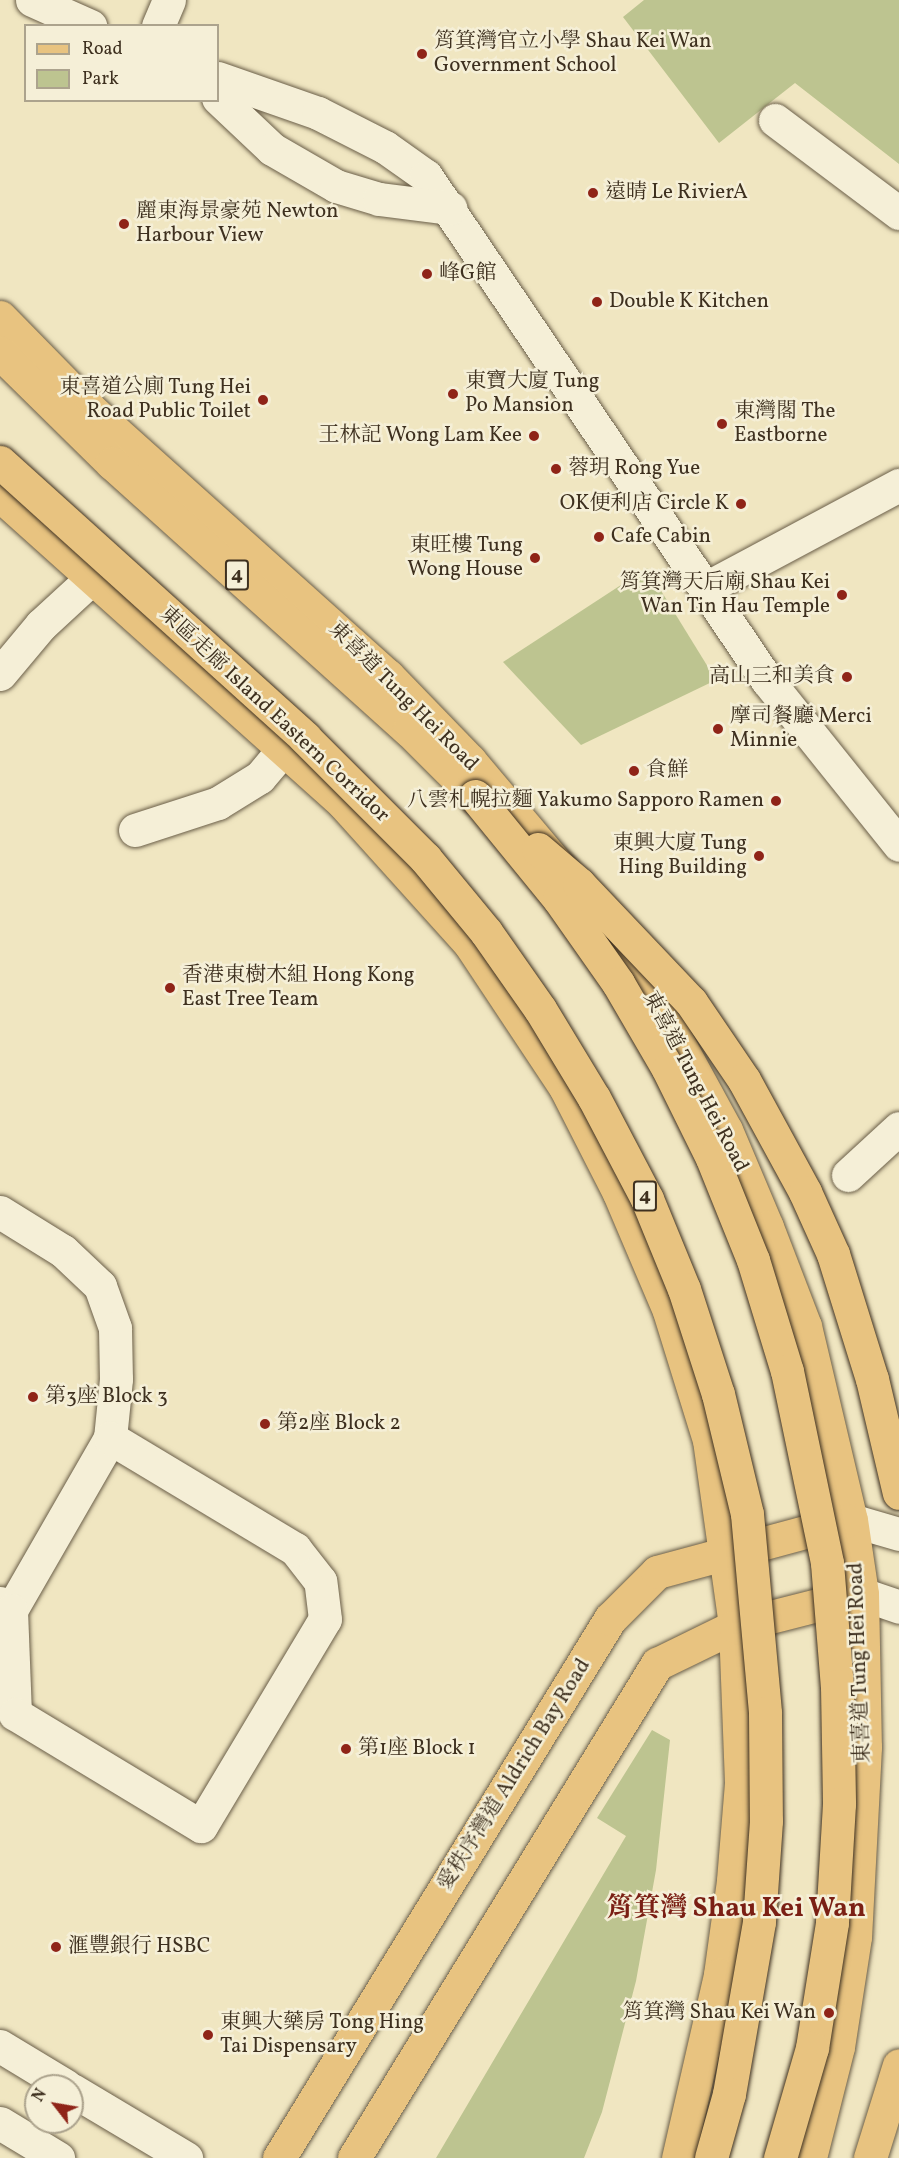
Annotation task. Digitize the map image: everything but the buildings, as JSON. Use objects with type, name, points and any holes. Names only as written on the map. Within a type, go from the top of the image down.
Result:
[{"type":"main road","name":"東喜道 Tung Hei Road","points":[[0,317],[90,409],[388,676],[478,769],[586,900],[667,1022],[726,1130],[805,1326],[851,1520],[862,1594],[865,1747],[855,1937],[838,2047],[810,2158]]},
{"type":"main road","name":"4","points":[[0,353],[112,463],[409,730],[475,796],[559,899],[618,983],[668,1069],[712,1158],[753,1260],[788,1371],[827,1563],[837,1686],[839,1804],[832,1923],[812,2048],[780,2158]]},
{"type":"main road","name":"東區走廊 Island Eastern Corridor","points":[[0,462],[305,738],[425,858],[486,933],[540,1009],[594,1098],[659,1229],[684,1289],[718,1394],[747,1514],[765,1713],[766,1821],[759,1922],[729,2094],[711,2158]]},
{"type":"main road","points":[[0,495],[91,579],[284,748],[377,838],[470,944],[565,1087],[619,1193],[686,1357],[709,1440],[735,1626],[741,1783],[733,1881],[720,1975],[678,2158]]},
{"type":"main road","points":[[475,796],[579,884],[643,948],[691,1002],[744,1080],[805,1192],[833,1254],[872,1379],[899,1492]]},
{"type":"main road","name":"愛秩序灣道 Aldrich Bay Road","points":[[279,2158],[610,1619],[657,1572],[725,1551],[851,1520]]},
{"type":"main road","points":[[354,2158],[657,1664],[735,1626],[862,1594]]},
{"type":"main road","points":[[870,2158],[899,2066]]},
{"type":"street","points":[[32,0],[86,24]]},
{"type":"street","points":[[159,24],[169,0]]},
{"type":"street","points":[[219,78],[299,104],[385,147],[426,176],[450,208],[705,588],[796,718],[899,845]]},
{"type":"street","points":[[219,99],[272,149],[336,186],[379,199],[450,208]]},
{"type":"street","points":[[775,120],[899,213]]},
{"type":"street","points":[[705,588],[899,485]]},
{"type":"street","points":[[0,674],[41,625],[91,579]]},
{"type":"street","points":[[135,830],[218,803],[260,777],[284,748]]},
{"type":"street","points":[[848,1175],[899,1128]]},
{"type":"street","points":[[0,1212],[84,1266],[100,1286],[110,1305],[115,1328],[116,1379],[110,1438],[5,1607],[15,1714],[201,1826],[325,1618],[320,1581],[295,1549],[110,1438]]},
{"type":"street","points":[[851,1520],[899,1534]]},
{"type":"street","points":[[862,1594],[899,1607]]},
{"type":"street","points":[[0,2046],[46,2074]]},
{"type":"street","points":[[84,2097],[186,2158]]},
{"type":"street","points":[[0,2123],[58,2158]]},
{"type":"green space","points":[[644,0],[899,0],[899,164],[795,83],[719,143],[623,17]]},
{"type":"green space","points":[[647,568],[716,680],[581,745],[503,662]]},
{"type":"green space","points":[[652,1730],[670,1740],[656,1870],[636,1981],[602,2112],[584,2158],[436,2158],[626,1836],[597,1818]]},
{"type":"place","name":"筲箕灣官立小學 Shau Kei Wan Government School","points":[[422,54]]},
{"type":"place","name":"遠晴 Le RivierA","points":[[593,193]]},
{"type":"place","name":"麗東海景豪苑 Newton Harbour View","points":[[124,224]]},
{"type":"place","name":"峰G館","points":[[427,274]]},
{"type":"place","name":"Double K Kitchen","points":[[597,302]]},
{"type":"place","name":"東寶大廈 Tung Po Mansion","points":[[453,394]]},
{"type":"place","name":"東喜道公廁 Tung Hei Road Public Toilet","points":[[263,400]]},
{"type":"place","name":"東灣閣 The Eastborne","points":[[722,424]]},
{"type":"place","name":"王林記 Wong Lam Kee","points":[[534,436]]},
{"type":"place","name":"蓉玥 Rong Yue","points":[[556,469]]},
{"type":"place","name":"OK便利店 Circle K","points":[[741,504]]},
{"type":"place","name":"Cafe Cabin","points":[[599,537]]},
{"type":"place","name":"東旺樓 Tung Wong House","points":[[535,558]]},
{"type":"place","name":"筲箕灣天后廟 Shau Kei Wan Tin Hau Temple","points":[[842,595]]},
{"type":"place","name":"高山三和美食","points":[[847,677]]},
{"type":"place","name":"摩司餐廳 Merci Minnie","points":[[718,729]]},
{"type":"place","name":"食鮮","points":[[634,771]]},
{"type":"place","name":"八雲札幌拉麵 Yakumo Sapporo Ramen","points":[[776,801]]},
{"type":"place","name":"東興大廈 Tung Hing Building","points":[[759,856]]},
{"type":"place","name":"香港東樹木組 Hong Kong East Tree Team","points":[[170,988]]},
{"type":"place","name":"第3座 Block 3","points":[[33,1397]]},
{"type":"place","name":"第2座 Block 2","points":[[265,1424]]},
{"type":"place","name":"第1座 Block 1","points":[[346,1749]]},
{"type":"place","name":"滙豐銀行 HSBC","points":[[56,1947]]},
{"type":"place","name":"筲箕灣 Shau Kei Wan","points":[[829,2013]]},
{"type":"place","name":"東興大藥房 Tong Hing Tai Dispensary","points":[[208,2035]]},
{"type":"district","name":"筲箕灣 Shau Kei Wan","points":[[736,1910]]}]
